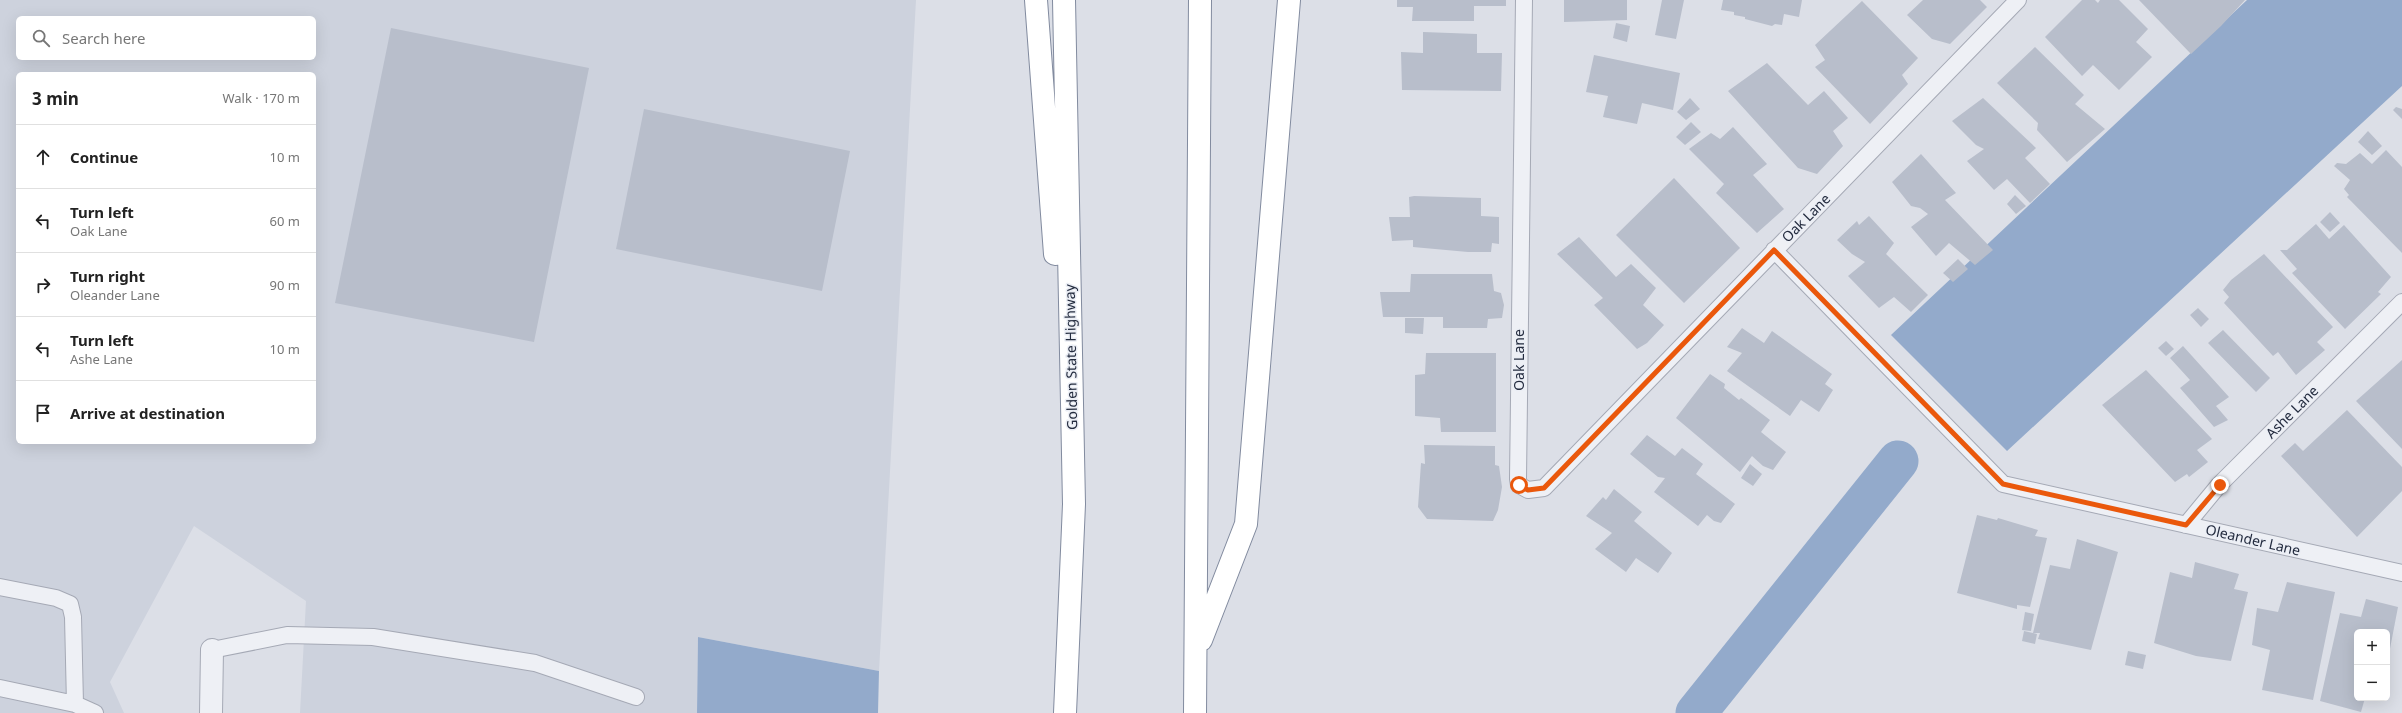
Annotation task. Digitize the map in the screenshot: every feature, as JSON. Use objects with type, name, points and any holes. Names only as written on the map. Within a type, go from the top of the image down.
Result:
[{"type":"highway","points":[[1036,0],[1074,504]]},
{"type":"highway","name":"Golden State Highway","points":[[1064,0],[1074,504],[1065,713]]},
{"type":"highway","points":[[1195,713],[1200,0]]},
{"type":"highway","points":[[1196,652],[1246,524],[1289,0]]},
{"type":"street","points":[[211,713],[212,650]]},
{"type":"lane","name":"Oak Lane","points":[[1524,0],[1518,479],[1519,485],[1528,490],[1544,488],[2018,0]]},
{"type":"lane","name":"Oleander Lane","points":[[1774,250],[2003,484],[2402,573]]},
{"type":"lane","name":"Ashe Lane","points":[[2186,525],[2220,485],[2402,302]]},
{"type":"lane","points":[[0,587],[56,598],[70,604],[73,617],[75,704]]},
{"type":"lane","points":[[212,650],[287,635],[373,637],[535,664],[636,697]]},
{"type":"lane","points":[[0,688],[75,704],[95,713]]},
{"type":"shaded area","points":[[0,0],[916,0],[879,671],[698,637],[697,713],[300,713],[306,601],[194,526],[110,682],[124,713],[0,713]]},
{"type":"water","points":[[2247,0],[2402,0],[2402,86],[2007,451],[1891,335]]},
{"type":"water","points":[[698,637],[879,671],[878,713],[697,713]]},
{"type":"building","points":[[1397,0],[1506,0],[1506,6],[1474,6],[1474,21],[1412,21],[1413,7],[1397,7]]},
{"type":"building","points":[[1564,0],[1627,0],[1627,20],[1564,22]]},
{"type":"building","points":[[1662,0],[1684,0],[1676,39],[1655,35]]},
{"type":"building","points":[[1723,0],[1802,0],[1799,17],[1784,14],[1782,25],[1775,24],[1772,26],[1734,15],[1734,12],[1721,10]]},
{"type":"building","points":[[1923,0],[1980,0],[1987,7],[1950,44],[1932,39],[1907,15]]},
{"type":"building","points":[[2082,0],[2095,0],[2098,3],[2100,0],[2119,0],[2148,29],[2136,42],[2152,57],[2119,90],[2093,65],[2082,76],[2045,37]]},
{"type":"building","points":[[2139,0],[2245,0],[2221,26],[2191,54]]},
{"type":"building","points":[[1862,1],[1918,58],[1902,75],[1908,84],[1870,124],[1815,67],[1825,60],[1815,45]]},
{"type":"building","points":[[1616,23],[1630,26],[1627,42],[1613,38]]},
{"type":"building","points":[[391,28],[589,68],[534,342],[335,303]]},
{"type":"building","points":[[1423,32],[1477,34],[1477,53],[1502,53],[1501,91],[1402,90],[1401,52],[1423,53]]},
{"type":"building","points":[[2035,47],[2084,95],[2075,104],[2105,129],[2067,162],[2037,130],[2038,123],[1997,83]]},
{"type":"building","points":[[1594,55],[1680,73],[1673,110],[1642,103],[1637,124],[1603,117],[1608,96],[1586,92]]},
{"type":"building","points":[[1767,63],[1808,105],[1824,91],[1848,118],[1833,131],[1843,146],[1817,174],[1798,168],[1728,91]]},
{"type":"building","points":[[1690,98],[1700,109],[1686,120],[1677,112]]},
{"type":"building","points":[[1983,98],[2036,148],[2025,158],[2050,184],[2030,203],[2007,179],[1994,190],[1967,161],[1984,149],[1976,145],[1952,121]]},
{"type":"building","points":[[2396,107],[2402,109],[2402,119],[2393,110]]},
{"type":"building","points":[[644,109],[850,151],[822,291],[616,249]]},
{"type":"building","points":[[1691,122],[1701,132],[1685,145],[1676,137]]},
{"type":"building","points":[[1733,127],[1767,164],[1753,175],[1784,209],[1757,233],[1716,193],[1724,184],[1689,149],[1711,133],[1720,139]]},
{"type":"building","points":[[2368,131],[2382,146],[2372,155],[2358,142]]},
{"type":"building","points":[[2386,150],[2402,167],[2402,253],[2347,197],[2349,195],[2344,189],[2350,180],[2334,166],[2337,163],[2346,164],[2360,153],[2372,164]]},
{"type":"building","points":[[1921,154],[1956,193],[1945,200],[1993,250],[1975,265],[1949,243],[1936,256],[1911,227],[1928,214],[1920,208],[1911,206],[1892,182]]},
{"type":"building","points":[[1674,178],[1740,248],[1684,303],[1616,235]]},
{"type":"building","points":[[2015,195],[2026,206],[2016,214],[2007,204]]},
{"type":"building","points":[[1409,197],[1481,198],[1481,216],[1499,217],[1499,244],[1492,243],[1491,252],[1468,252],[1413,247],[1413,240],[1392,241],[1389,217],[1410,217]]},
{"type":"building","points":[[2330,212],[2340,223],[2330,232],[2320,222]]},
{"type":"building","points":[[1869,216],[1894,243],[1886,254],[1928,295],[1911,312],[1894,297],[1879,308],[1848,276],[1865,262],[1852,254],[1837,240],[1857,221],[1859,225]]},
{"type":"building","points":[[2316,224],[2329,239],[2344,225],[2391,277],[2378,292],[2381,294],[2345,329],[2292,273],[2297,269],[2280,250],[2287,250]]},
{"type":"building","points":[[1579,237],[1616,277],[1631,264],[1656,288],[1643,305],[1664,325],[1647,343],[1637,349],[1594,305],[1603,298],[1557,254]]},
{"type":"building","points":[[2264,254],[2333,327],[2317,342],[2325,350],[2296,375],[2278,352],[2273,356],[2224,303],[2229,297],[2223,290],[2231,280]]},
{"type":"building","points":[[1958,259],[1968,269],[1953,282],[1943,273]]},
{"type":"building","points":[[1411,274],[1492,274],[1494,291],[1501,293],[1504,305],[1502,318],[1488,319],[1487,328],[1443,328],[1443,317],[1383,317],[1380,292],[1410,292]]},
{"type":"building","points":[[2198,308],[2209,319],[2201,327],[2190,315]]},
{"type":"building","points":[[1405,318],[1424,318],[1423,334],[1405,333]]},
{"type":"building","points":[[1742,328],[1764,343],[1772,331],[1832,374],[1825,384],[1833,390],[1819,412],[1801,400],[1790,416],[1727,371],[1742,353],[1727,347]]},
{"type":"building","points":[[2223,330],[2270,378],[2256,392],[2208,343]]},
{"type":"building","points":[[2166,341],[2174,349],[2166,356],[2158,348]]},
{"type":"building","points":[[2183,346],[2229,397],[2216,406],[2228,420],[2214,427],[2180,388],[2190,380],[2170,358]]},
{"type":"building","points":[[1426,353],[1496,353],[1496,432],[1441,432],[1440,418],[1415,416],[1415,375],[1425,374]]},
{"type":"building","points":[[2402,360],[2402,449],[2356,401]]},
{"type":"building","points":[[2146,370],[2212,439],[2197,450],[2208,462],[2189,477],[2187,474],[2175,482],[2102,405]]},
{"type":"building","points":[[1710,374],[1725,384],[1724,388],[1739,400],[1741,398],[1770,420],[1761,432],[1786,452],[1773,470],[1763,466],[1752,456],[1740,472],[1676,418]]},
{"type":"building","points":[[2347,410],[2402,467],[2402,491],[2357,537],[2281,456],[2295,443],[2303,451]]},
{"type":"building","points":[[1647,435],[1675,456],[1682,448],[1703,464],[1696,474],[1735,504],[1721,523],[1714,521],[1707,515],[1698,526],[1654,492],[1665,478],[1658,477],[1630,454]]},
{"type":"building","points":[[1424,445],[1495,446],[1495,465],[1499,466],[1502,487],[1498,510],[1493,521],[1427,519],[1418,507],[1421,463],[1425,464]]},
{"type":"building","points":[[1750,464],[1762,474],[1753,486],[1741,478]]},
{"type":"building","points":[[1614,489],[1642,512],[1634,521],[1672,553],[1658,573],[1636,558],[1626,572],[1595,549],[1612,533],[1586,516],[1603,497],[1606,500]]},
{"type":"building","points":[[1977,515],[1997,520],[1998,518],[2038,530],[2035,536],[2047,538],[2030,607],[2017,605],[2017,609],[1957,593]]},
{"type":"building","points":[[2077,539],[2118,552],[2091,650],[2038,639],[2040,633],[2033,633],[2050,565],[2070,569]]},
{"type":"building","points":[[2195,562],[2239,574],[2234,589],[2248,592],[2231,661],[2196,656],[2154,643],[2170,572],[2192,578]]},
{"type":"building","points":[[2287,582],[2335,592],[2313,700],[2262,690],[2270,650],[2252,645],[2257,608],[2278,612]]},
{"type":"building","points":[[2366,599],[2398,607],[2390,649],[2390,629],[2354,629],[2354,701],[2364,701],[2361,712],[2320,701],[2340,613],[2361,617]]},
{"type":"building","points":[[2025,612],[2034,614],[2031,631],[2022,630]]},
{"type":"building","points":[[2024,631],[2037,634],[2035,644],[2022,641]]},
{"type":"building","points":[[2128,651],[2146,655],[2143,669],[2125,665]]},
{"type":"waterway","points":[[1696,713],[1898,461]]},
{"type":"route","points":[[1519,485],[1528,490],[1544,488],[1774,250],[2003,484],[2186,525],[2220,485]]}]
